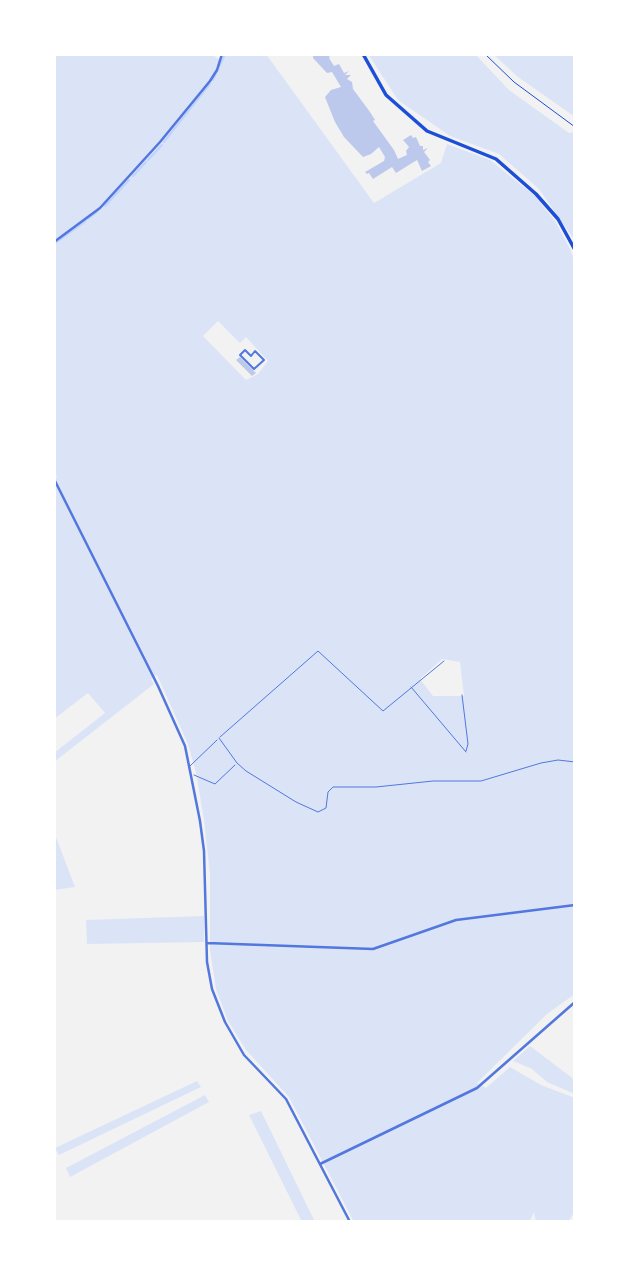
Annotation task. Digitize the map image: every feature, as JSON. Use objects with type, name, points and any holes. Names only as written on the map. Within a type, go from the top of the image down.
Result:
[{"type":"main road","points":[[363,54],[386,95],[427,131],[496,159],[536,194],[558,219],[575,250]]},
{"type":"street","points":[[54,242],[100,208],[161,141],[210,81],[217,70],[219,54]]},
{"type":"street","points":[[245,350],[250,356],[255,351],[264,360],[254,369],[240,355],[245,350]]},
{"type":"street","points":[[54,479],[159,686],[185,746],[204,850],[207,943],[212,989],[225,1022],[244,1055],[285,1098],[351,1222]]},
{"type":"street","points":[[207,943],[373,949],[456,920],[575,905]]},
{"type":"street","points":[[320,1164],[477,1088],[575,1002]]},
{"type":"lane","points":[[190,767],[318,650],[383,711],[444,661]]},
{"type":"lane","points":[[411,687],[466,752],[468,744],[462,695]]},
{"type":"lane","points":[[219,738],[237,763],[285,796],[318,812],[326,808],[328,792],[333,787],[481,781],[541,763],[558,760],[575,762]]},
{"type":"lane","points":[[191,775],[215,784],[237,763]]},
{"type":"path","points":[[485,54],[514,82],[575,127]]},
{"type":"shaded area","points":[[54,54],[210,54],[219,59],[224,54],[266,54],[374,203],[441,163],[447,144],[490,160],[535,196],[555,221],[575,263],[575,994],[547,1014],[477,1083],[486,1088],[510,1067],[541,1085],[575,1098],[575,1211],[568,1222],[536,1222],[534,1212],[529,1222],[354,1222],[289,1097],[246,1050],[228,1021],[216,989],[210,950],[210,874],[196,773],[188,744],[157,675],[151,679],[154,684],[54,762],[54,753],[105,713],[88,693],[54,719],[54,479],[57,477],[54,472]],"holes":[[[218,321],[240,343],[246,337],[268,361],[258,374],[246,380],[203,336]],[[442,659],[460,662],[464,696],[433,696],[420,679]]]},
{"type":"shaded area","points":[[368,54],[475,54],[509,90],[569,133],[574,132],[575,241],[539,189],[499,154],[450,136],[398,100]]},
{"type":"shaded area","points":[[493,54],[575,54],[575,117],[518,77]]},
{"type":"shaded area","points":[[54,832],[75,887],[54,890]]},
{"type":"shaded area","points":[[204,916],[204,942],[87,944],[86,920]]},
{"type":"shaded area","points":[[530,1046],[575,1080],[575,1094],[547,1082],[532,1069],[513,1061]]},
{"type":"shaded area","points":[[197,1081],[201,1087],[59,1155],[55,1148]]},
{"type":"shaded area","points":[[205,1095],[209,1102],[70,1177],[66,1168]]},
{"type":"shaded area","points":[[261,1111],[315,1222],[302,1222],[249,1115]]},
{"type":"building","points":[[313,54],[326,54],[334,66],[339,64],[344,73],[349,71],[345,75],[351,75],[347,79],[352,82],[353,89],[398,159],[407,155],[409,147],[403,140],[411,135],[416,137],[423,150],[428,148],[424,152],[431,166],[422,171],[417,160],[396,173],[392,167],[373,179],[367,174],[365,172],[384,161],[385,157],[379,147],[363,157],[344,137],[325,97],[331,90],[341,87],[332,72],[327,73],[313,58]]},
{"type":"building","points":[[240,357],[256,373],[252,376],[236,360]]},
{"type":"waterway","points":[[213,80],[225,54]]},
{"type":"waterway","points":[[164,142],[210,84]]},
{"type":"waterway","points":[[148,160],[162,145]]},
{"type":"waterway","points":[[133,176],[146,162]]},
{"type":"waterway","points":[[105,206],[129,180]]},
{"type":"waterway","points":[[88,219],[97,212]]},
{"type":"waterway","points":[[54,244],[86,221]]}]
